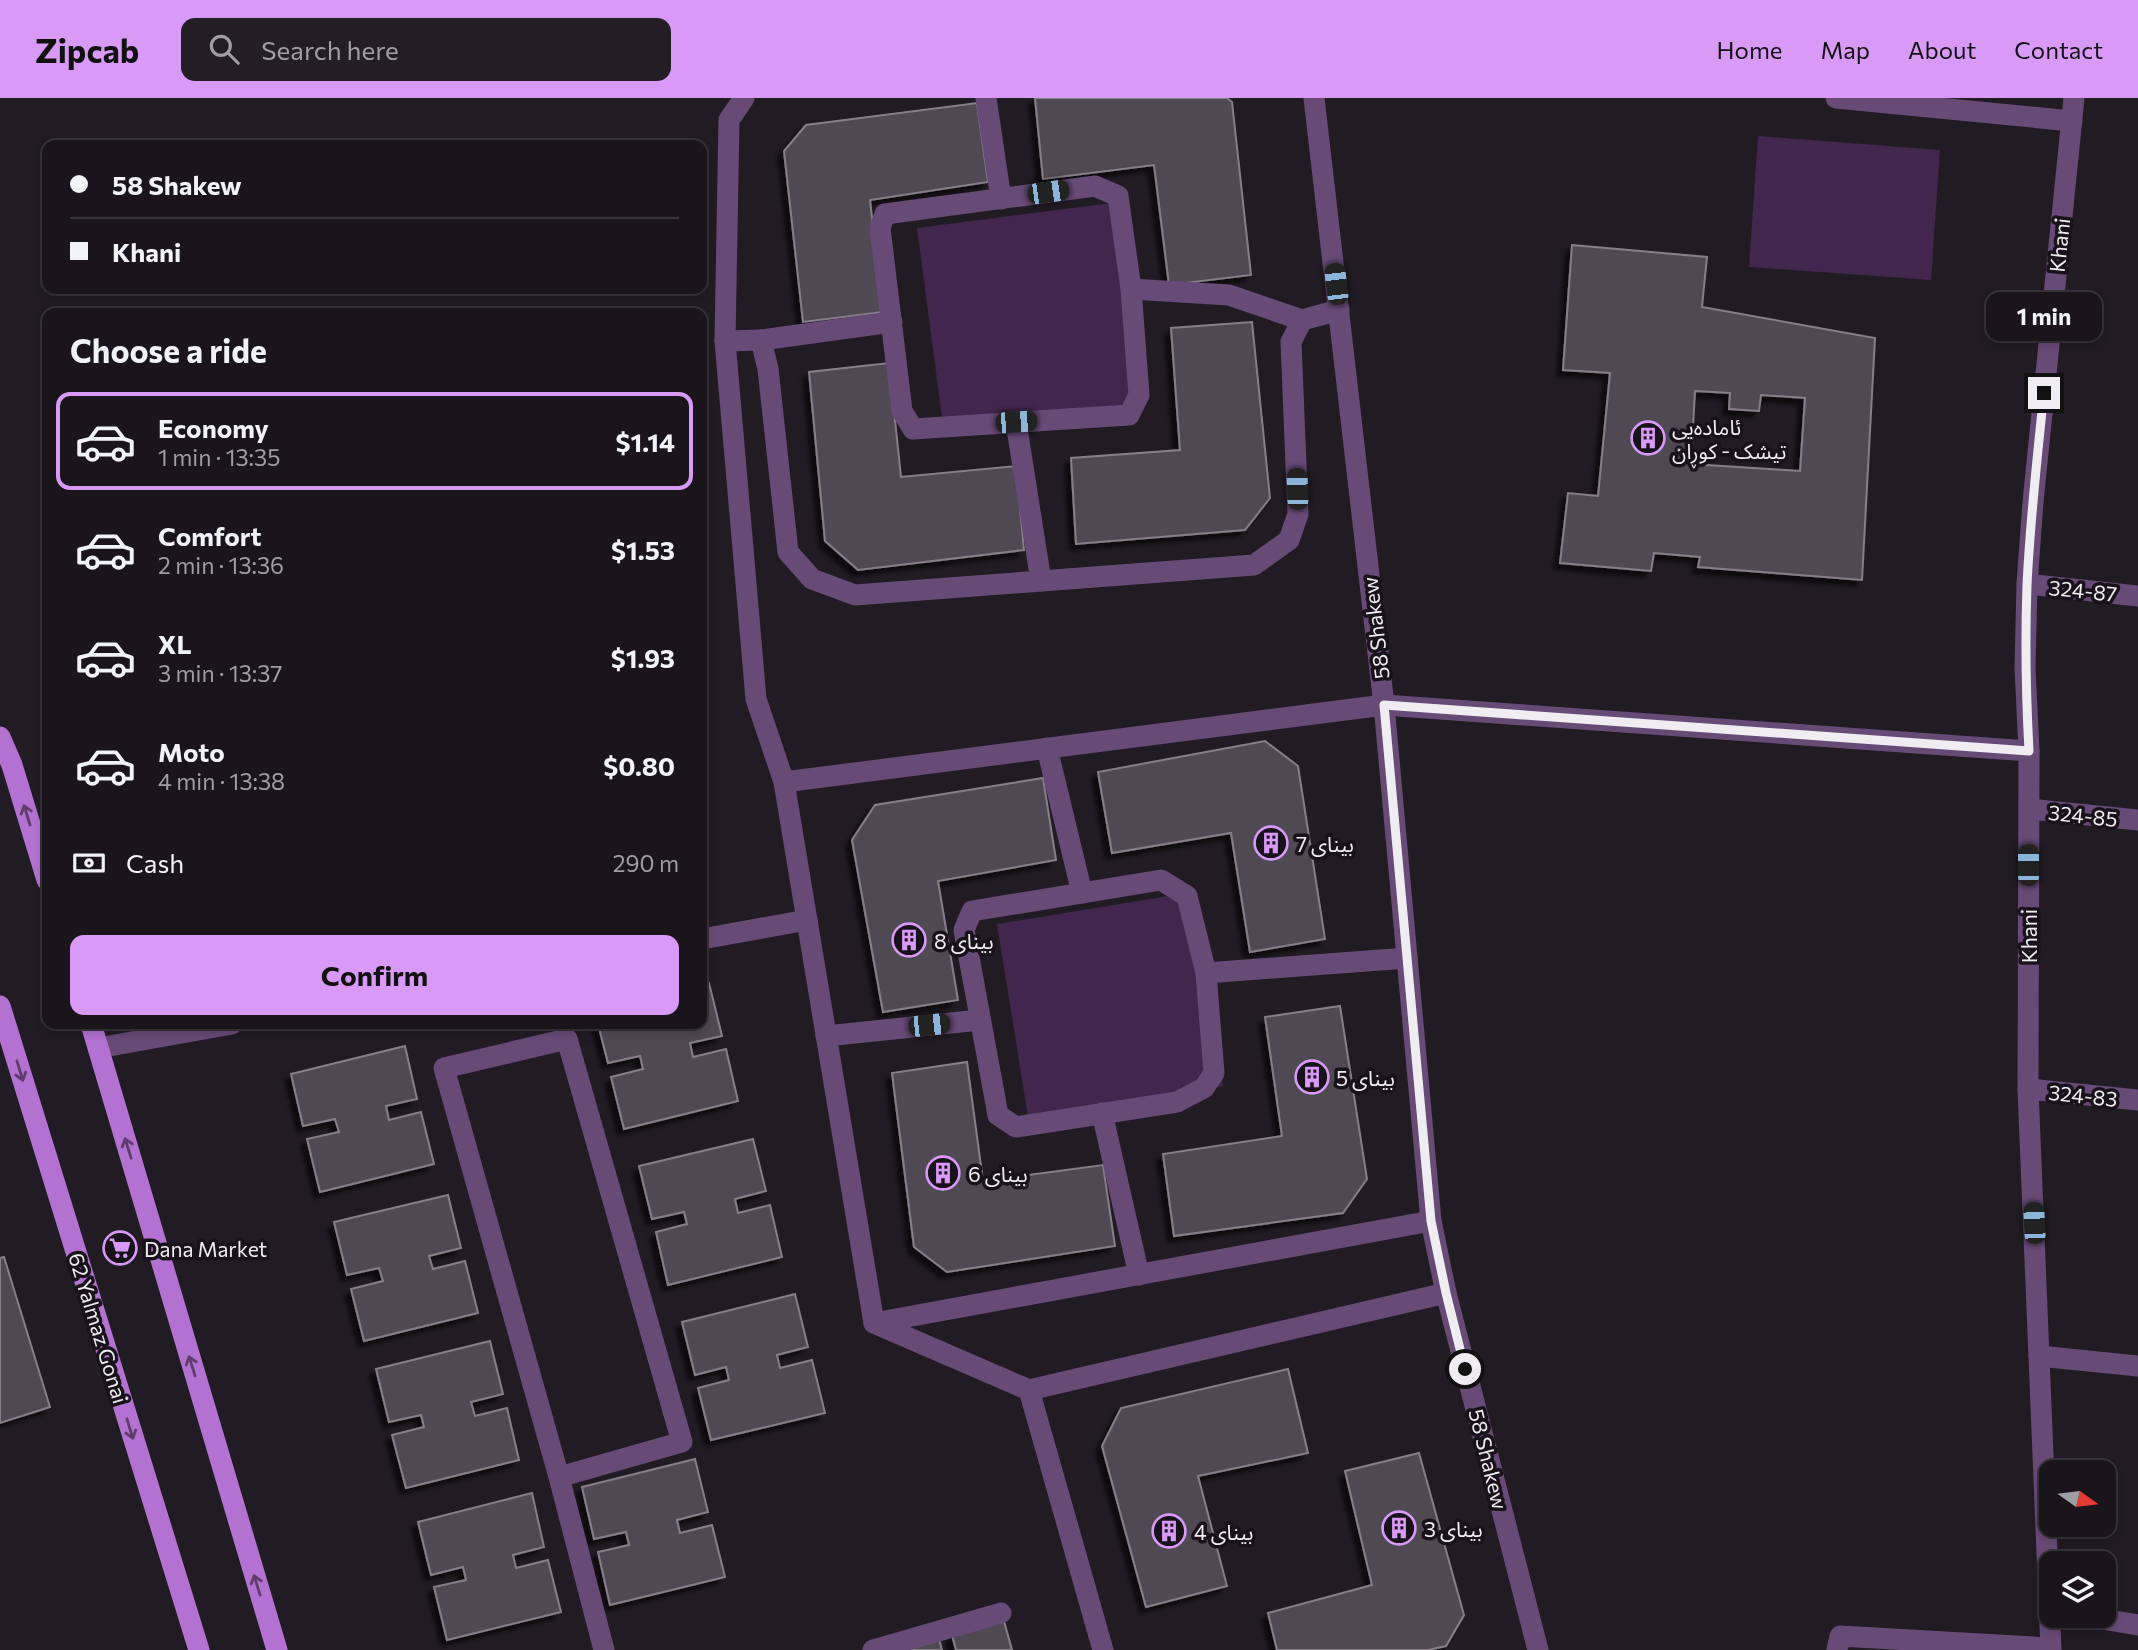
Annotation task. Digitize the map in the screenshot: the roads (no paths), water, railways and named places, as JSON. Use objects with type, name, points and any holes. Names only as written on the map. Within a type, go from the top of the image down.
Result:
[{"type":"main road","points":[[0,737],[12,765],[42,864]]},
{"type":"main road","name":"62 Yalmaz Gonai","points":[[0,1006],[199,1650]]},
{"type":"main road","points":[[92,1029],[276,1650]]},
{"type":"street","points":[[744,98],[729,120],[725,341],[756,699],[784,782],[874,1323]]},
{"type":"street","points":[[986,98],[1001,199]]},
{"type":"street","name":"58 Shakew","points":[[1314,98],[1384,705],[1431,1221],[1446,1293],[1538,1650]]},
{"type":"street","points":[[1836,98],[2072,121]]},
{"type":"street","name":"Khani","points":[[2047,1551],[2028,1089],[2029,751],[2025,668],[2033,502],[2074,98]]},
{"type":"street","points":[[1095,186],[1118,196],[1131,289],[1139,395],[1129,415],[914,429],[902,411],[880,228],[885,215],[1001,199],[1095,186]]},
{"type":"street","points":[[1131,289],[1229,295],[1302,320],[1339,310]]},
{"type":"street","points":[[761,340],[768,369],[788,552],[812,579],[855,595],[1254,565],[1289,540],[1298,514],[1291,342],[1302,320]]},
{"type":"street","points":[[725,341],[761,340],[892,323]]},
{"type":"street","points":[[1016,422],[1041,581]]},
{"type":"street","name":"324-87","points":[[2027,584],[2138,596]]},
{"type":"street","points":[[784,782],[1384,705],[2029,751]]},
{"type":"street","points":[[1047,748],[1082,893]]},
{"type":"street","name":"324-85","points":[[2029,809],[2138,821]]},
{"type":"street","points":[[1161,880],[1187,895],[1206,973],[1214,1073],[1204,1088],[1177,1102],[1016,1127],[998,1115],[964,930],[972,911],[1082,893],[1161,880]]},
{"type":"street","points":[[707,938],[807,920]]},
{"type":"street","points":[[1206,973],[1407,958]]},
{"type":"street","points":[[826,1037],[980,1020]]},
{"type":"street","points":[[98,1048],[204,1029]]},
{"type":"street","points":[[559,1477],[682,1442],[567,1039],[444,1069],[559,1477],[604,1650]]},
{"type":"street","name":"324-83","points":[[2028,1089],[2138,1100]]},
{"type":"street","points":[[1102,1113],[1139,1275]]},
{"type":"street","points":[[874,1323],[1431,1221]]},
{"type":"street","points":[[874,1323],[1029,1390],[1446,1293]]},
{"type":"street","points":[[2039,1356],[2138,1366]]},
{"type":"street","points":[[1029,1390],[1103,1650]]},
{"type":"street","points":[[873,1650],[1002,1613]]},
{"type":"street","points":[[2116,1621],[2138,1625]]},
{"type":"street","name":"Khani","points":[[2050,1628],[2050,1649]]},
{"type":"street","points":[[1837,1650],[1840,1636],[2050,1649]]},
{"type":"place","name":"ئامادەیی تیشک - کوڕان","points":[[1648,438]]},
{"type":"place","name":"بيناى 7","points":[[1271,843]]},
{"type":"place","name":"بيناى 8","points":[[909,940]]},
{"type":"place","name":"بيناى 5","points":[[1312,1077]]},
{"type":"place","name":"بيناى 6","points":[[943,1173]]},
{"type":"place","name":"Dana Market","points":[[120,1248]]},
{"type":"place","name":"بيناى 3","points":[[1399,1528]]},
{"type":"place","name":"بيناى 4","points":[[1169,1531]]}]
